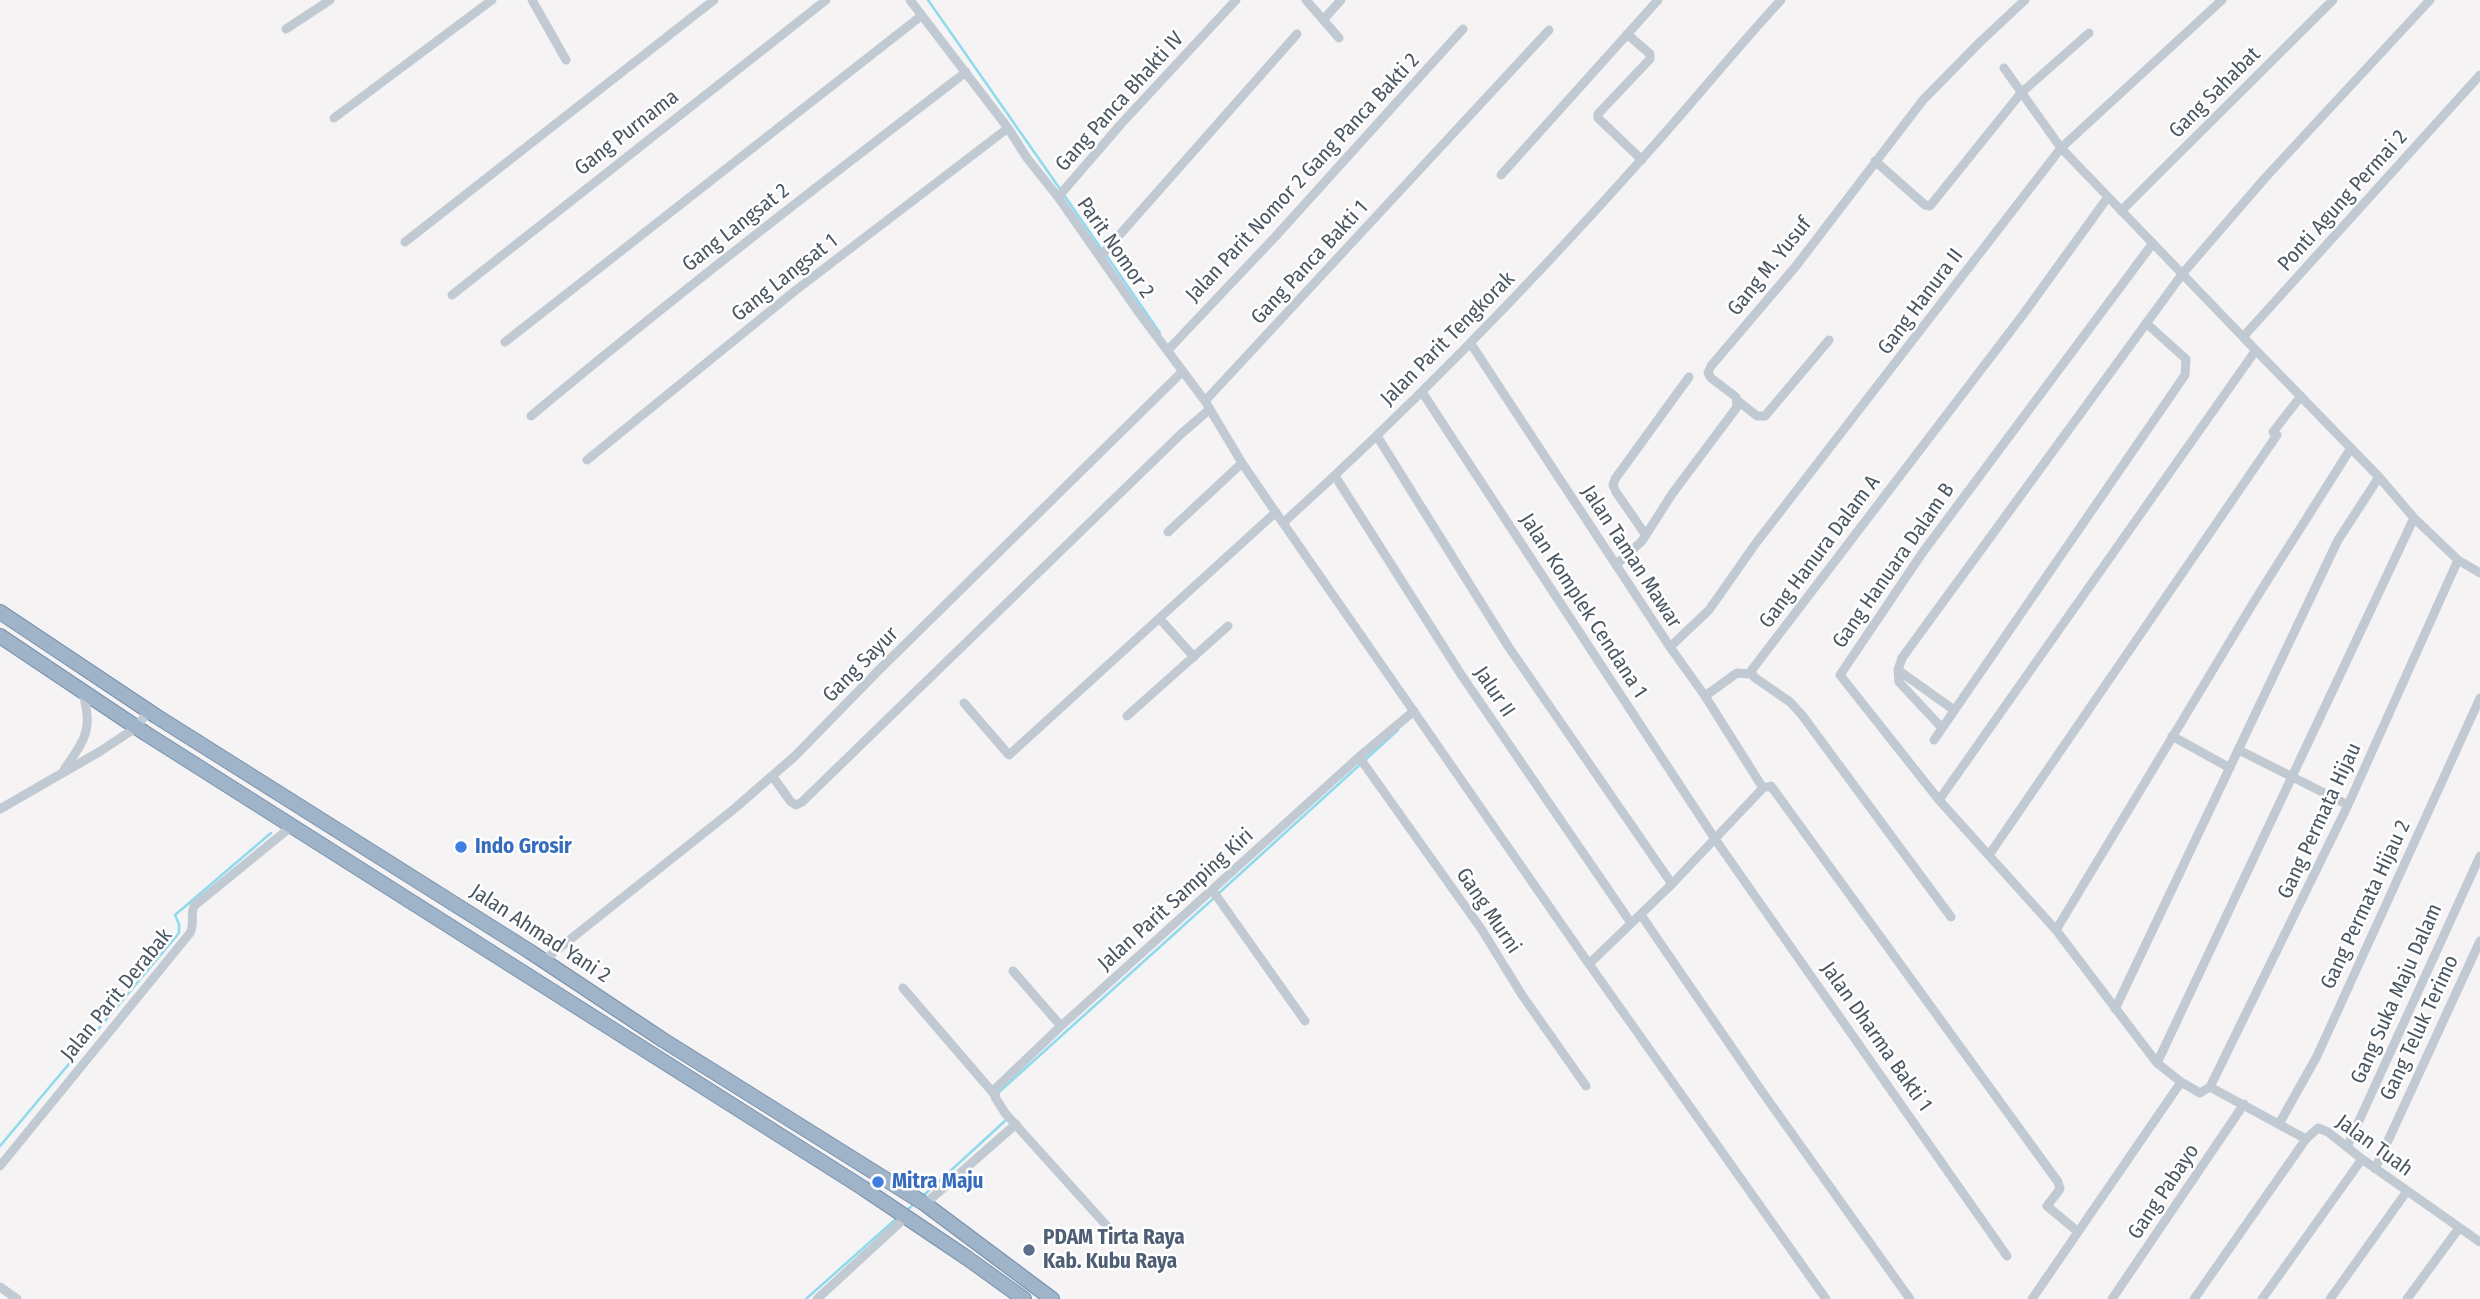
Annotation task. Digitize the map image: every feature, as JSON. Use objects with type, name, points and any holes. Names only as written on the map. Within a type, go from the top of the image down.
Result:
[{"type":"highway","name":"Jalan Ahmad Yani 2","points":[[0,612],[148,711],[920,1201],[1052,1299]]},
{"type":"highway","name":"Jalan Ahmad Yani 2","points":[[0,636],[137,727],[902,1214],[1024,1299]]},
{"type":"highway","points":[[652,1056],[663,1040]]},
{"type":"street","points":[[286,29],[330,0]]},
{"type":"street","points":[[334,118],[492,0]]},
{"type":"street","points":[[532,0],[566,60]]},
{"type":"street","points":[[405,242],[714,0]]},
{"type":"street","name":"Gang Purnama","points":[[452,295],[826,0]]},
{"type":"street","name":"Parit Nomor 2","points":[[910,0],[1009,128],[1027,158],[1208,405],[1242,463],[1283,523]]},
{"type":"street","name":"Gang Panca Bhakti IV","points":[[1058,197],[1121,124],[1237,0]]},
{"type":"street","points":[[1306,0],[1339,38]]},
{"type":"street","points":[[1323,20],[1341,0]]},
{"type":"street","points":[[1501,175],[1658,0]]},
{"type":"street","name":"Jalan Parit Tengkorak","points":[[1283,523],[1471,344],[1642,160],[1781,0]]},
{"type":"street","name":"Gang M. Yusuf","points":[[1829,340],[1765,416],[1757,416],[1708,373],[1796,265],[1923,100],[2025,0]]},
{"type":"street","name":"Gang Hanura II","points":[[1670,647],[1691,629],[1720,595],[1756,543],[2061,148],[2222,0]]},
{"type":"street","name":"Gang Sahabat","points":[[2121,211],[2333,0]]},
{"type":"street","points":[[1942,728],[1899,682],[1898,670],[1902,658],[2183,273],[2265,178],[2430,0]]},
{"type":"street","points":[[505,342],[921,16]]},
{"type":"street","name":"Jalan Parit Nomor 2 Gang Panca Bakti 2","points":[[1168,350],[1275,237],[1463,29]]},
{"type":"street","name":"Gang Panca Bakti 1","points":[[773,777],[792,802],[796,805],[802,802],[1181,434],[1549,30]]},
{"type":"street","points":[[1875,161],[1925,205],[1930,206],[2021,93],[2089,33]]},
{"type":"street","points":[[1100,257],[1297,34]]},
{"type":"street","points":[[1627,34],[1650,54],[1650,59],[1598,114],[1598,118],[1642,160]]},
{"type":"street","points":[[2004,68],[2061,148],[2379,477],[2414,518],[2458,560],[2480,573]]},
{"type":"street","name":"Gang Langsat 2","points":[[531,416],[734,250],[965,72]]},
{"type":"street","name":"Ponti Agung Permai 2","points":[[2243,337],[2480,75]]},
{"type":"street","name":"Gang Langsat 1","points":[[587,460],[796,290],[1009,128]]},
{"type":"street","name":"Gang Hanura Dalam A","points":[[1751,674],[2022,316],[2108,197]]},
{"type":"street","name":"Gang Hanuara Dalam B","points":[[2153,243],[1923,552],[1841,672],[1841,677],[1939,800],[2056,930],[2157,1063],[2196,1091],[2207,1090],[2244,1104],[2306,1139]]},
{"type":"street","points":[[1934,740],[2185,375],[2186,359],[2146,323]]},
{"type":"street","name":"Jalan Taman Mawar","points":[[1471,344],[1763,788],[1773,788],[2058,1182],[2060,1189],[2047,1206],[2077,1231]]},
{"type":"street","points":[[1939,800],[2256,350]]},
{"type":"street","name":"Gang Sayur","points":[[543,961],[773,777],[1183,371]]},
{"type":"street","points":[[1645,534],[1613,485],[1689,377]]},
{"type":"street","name":"Jalan Komplek Cendana 1","points":[[1422,392],[1715,839]]},
{"type":"street","points":[[1989,855],[2263,456],[2277,435],[2273,432],[2301,396]]},
{"type":"street","points":[[1615,565],[1637,547],[1672,494],[1737,407],[1738,401]]},
{"type":"street","points":[[1377,436],[1508,646],[1672,884]]},
{"type":"street","points":[[2056,930],[2172,736],[2351,448]]},
{"type":"street","points":[[1168,532],[1242,463]]},
{"type":"street","name":"Jalur II","points":[[1335,476],[1462,676],[1631,923]]},
{"type":"street","points":[[2115,1009],[2338,540],[2379,477]]},
{"type":"street","points":[[964,703],[1009,755],[1276,512]]},
{"type":"street","points":[[2157,1063],[2414,518]]},
{"type":"street","points":[[1283,523],[1589,964],[1826,1299]]},
{"type":"street","name":"Gang Permata Hijau","points":[[2207,1090],[2348,805],[2458,560]]},
{"type":"street","points":[[1160,619],[1194,657]]},
{"type":"street","points":[[1127,716],[1228,626]]},
{"type":"street","points":[[1898,670],[1954,710]]},
{"type":"street","points":[[1705,696],[1737,673],[1751,674],[1790,702],[1951,917]]},
{"type":"street","points":[[63,772],[88,728],[89,712],[82,691]]},
{"type":"street","name":"Gang Permata Hijau 2","points":[[2280,1124],[2317,1056],[2480,698]]},
{"type":"street","points":[[0,809],[137,727],[148,711]]},
{"type":"street","name":"Jalan Parit Samping Kiri","points":[[995,1095],[999,1084],[1061,1026],[1216,896],[1359,757],[1414,711]]},
{"type":"street","points":[[2172,736],[2230,768]]},
{"type":"street","points":[[2239,750],[2348,805]]},
{"type":"street","name":"Gang Murni","points":[[1359,757],[1482,930],[1522,995],[1586,1086]]},
{"type":"street","points":[[1589,964],[1672,884],[1763,788]]},
{"type":"street","name":"Jalan Parit Derabak","points":[[0,1166],[190,933],[194,906],[292,826]]},
{"type":"street","name":"Jalan Dharma Bakti 1","points":[[1715,839],[2007,1256]]},
{"type":"street","name":"Gang Suka Maju Dalam","points":[[2347,1147],[2480,856]]},
{"type":"street","points":[[1216,896],[1305,1021]]},
{"type":"street","points":[[1641,915],[1763,1093],[1910,1299]]},
{"type":"street","name":"Gang Teluk Terimo","points":[[2375,1168],[2480,941]]},
{"type":"street","points":[[1013,971],[1061,1026]]},
{"type":"street","points":[[903,989],[995,1095],[1011,1119],[1115,1235]]},
{"type":"street","points":[[2032,1299],[2180,1082]]},
{"type":"street","name":"Gang Pabayo","points":[[2112,1299],[2244,1104]]},
{"type":"street","points":[[920,1201],[1011,1119]]},
{"type":"street","name":"Jalan Tuah","points":[[2194,1299],[2306,1139],[2314,1130],[2321,1128],[2480,1242]]},
{"type":"street","points":[[2262,1299],[2362,1159]]},
{"type":"street","points":[[2330,1299],[2407,1191]]},
{"type":"street","points":[[817,1299],[902,1214]]},
{"type":"street","points":[[2407,1299],[2459,1228]]},
{"type":"street","points":[[0,1287],[17,1299]]},
{"type":"waterway","points":[[928,0],[1060,189]]},
{"type":"waterway","points":[[1064,195],[1102,250]]},
{"type":"waterway","points":[[1106,255],[1160,333]]},
{"type":"waterway","points":[[1219,893],[1398,730]]},
{"type":"waterway","points":[[0,1146],[179,933],[175,915],[271,833]]},
{"type":"waterway","points":[[998,1093],[1214,898]]},
{"type":"waterway","points":[[923,1196],[1006,1120]]},
{"type":"waterway","points":[[905,1212],[916,1202]]},
{"type":"waterway","points":[[806,1299],[897,1218]]},
{"type":"place","name":"Indo Grosir","points":[[461,847]]},
{"type":"place","name":"Mitra Maju","points":[[878,1182]]},
{"type":"place","name":"PDAM Tirta Raya Kab. Kubu Raya","points":[[1029,1250]]}]
